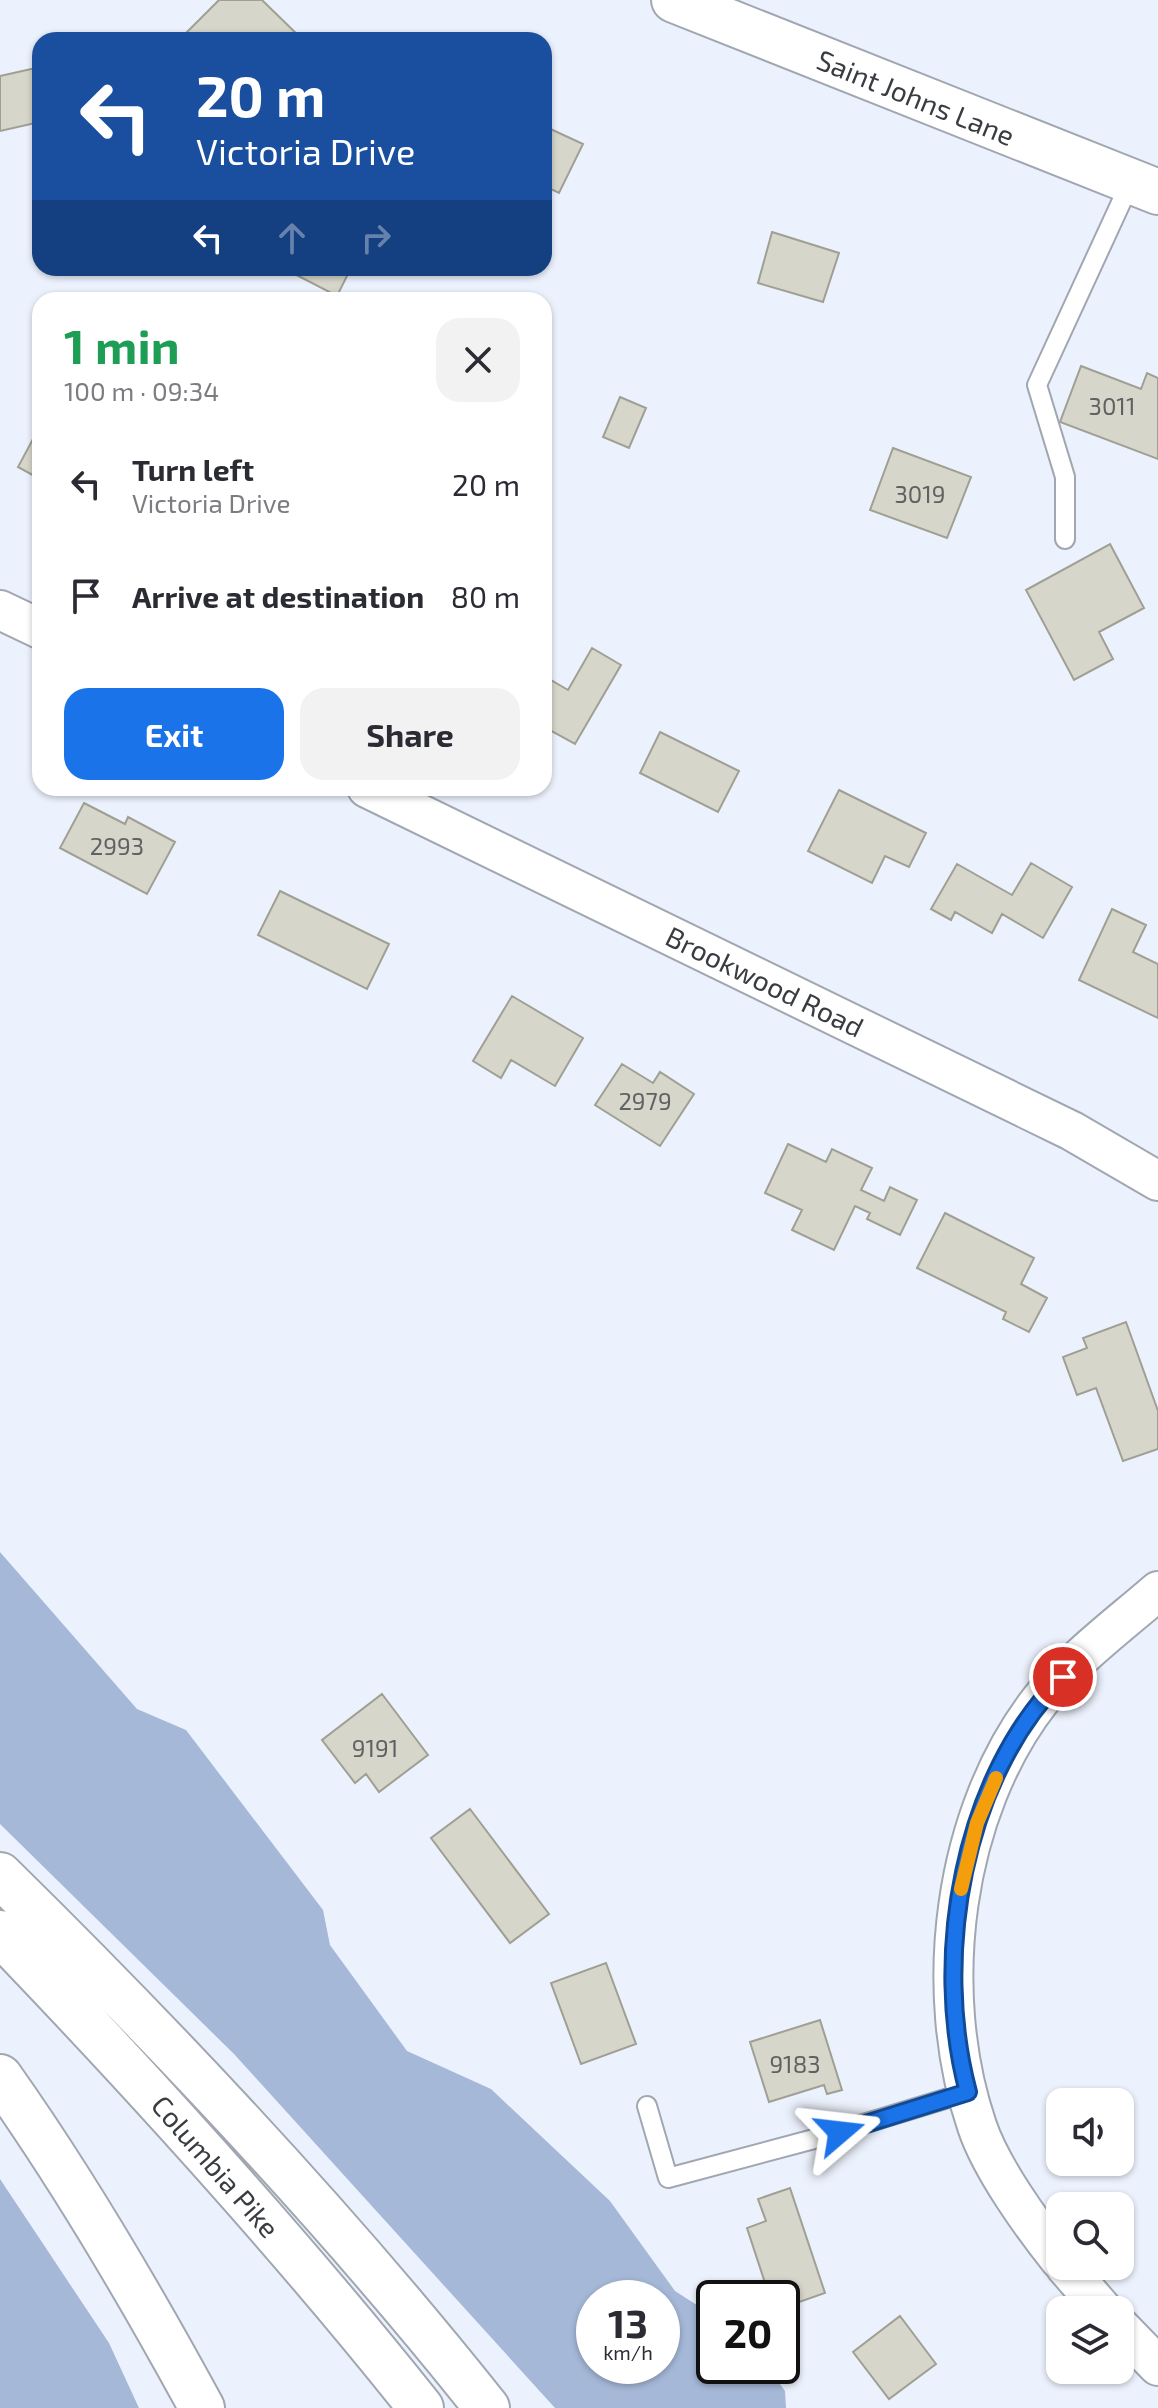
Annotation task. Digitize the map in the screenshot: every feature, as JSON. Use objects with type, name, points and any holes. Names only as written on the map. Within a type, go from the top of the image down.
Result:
[{"type":"main road","name":"Saint Johns Lane","points":[[674,0],[1144,186]]},
{"type":"main road","points":[[0,1875],[169,2043],[408,2308],[487,2408]]},
{"type":"main road","name":"Columbia Pike","points":[[0,1933],[163,2105],[366,2338],[421,2408]]},
{"type":"main road","points":[[0,2077],[42,2136],[142,2296],[202,2408]]},
{"type":"street","points":[[0,610],[32,625]]},
{"type":"street","name":"Brookwood Road","points":[[383,796],[1072,1131],[1158,1181]]},
{"type":"street","points":[[1046,2241],[1011,2192],[977,2128],[959,2057],[952,1981],[956,1911],[977,1823],[1007,1753],[1042,1697],[1158,1591]]},
{"type":"street","points":[[1077,2280],[1091,2296]]},
{"type":"street","points":[[1134,2341],[1158,2366]]},
{"type":"lane","points":[[1065,539],[1065,477],[1037,385],[1144,186]]},
{"type":"lane","points":[[647,2106],[668,2178],[814,2139],[968,2092]]},
{"type":"shaded area","points":[[0,1552],[137,1709],[186,1730],[323,1910],[330,1945],[407,2051],[491,2089],[610,2201],[667,2280],[576,2280],[576,2384],[680,2384],[680,2294],[696,2304],[696,2384],[780,2384],[785,2391],[786,2408],[555,2408],[234,2054],[0,1824]]},
{"type":"shaded area","points":[[0,2179],[109,2343],[139,2408],[0,2408]]},
{"type":"building","points":[[219,0],[262,0],[295,32],[187,32]]},
{"type":"building","points":[[32,69],[32,124],[0,131],[0,76]]},
{"type":"building","points":[[552,130],[583,144],[559,193],[552,190]]},
{"type":"building","points":[[772,232],[839,253],[823,302],[758,283]]},
{"type":"building","points":[[298,276],[347,276],[339,292],[329,292]]},
{"type":"building","points":[[1081,366],[1141,389],[1147,373],[1158,378],[1158,459],[1060,422]]},
{"type":"building","points":[[620,397],[646,408],[629,448],[603,437]]},
{"type":"building","points":[[32,441],[32,475],[18,467]]},
{"type":"building","points":[[893,448],[971,477],[947,538],[870,510]]},
{"type":"building","points":[[1110,544],[1144,608],[1099,632],[1113,659],[1074,680],[1026,590]]},
{"type":"building","points":[[592,648],[621,665],[575,744],[552,731],[552,681],[568,690]]},
{"type":"building","points":[[660,732],[739,771],[718,812],[640,773]]},
{"type":"building","points":[[839,790],[926,833],[909,867],[885,856],[872,883],[808,851]]},
{"type":"building","points":[[84,803],[125,824],[128,817],[175,842],[147,894],[60,848]]},
{"type":"building","points":[[1031,863],[1072,887],[1043,938],[1002,914],[992,933],[955,912],[951,920],[931,909],[957,864],[1012,895]]},
{"type":"building","points":[[280,891],[389,944],[367,989],[258,935]]},
{"type":"building","points":[[1112,909],[1146,925],[1133,952],[1158,964],[1158,1018],[1079,980]]},
{"type":"building","points":[[512,996],[583,1038],[555,1086],[511,1060],[501,1078],[473,1061]]},
{"type":"building","points":[[622,1064],[653,1083],[660,1072],[694,1094],[660,1146],[595,1105]]},
{"type":"building","points":[[788,1144],[826,1162],[832,1149],[872,1168],[861,1190],[884,1201],[890,1187],[917,1200],[900,1235],[867,1219],[870,1213],[855,1206],[834,1250],[792,1230],[802,1210],[765,1193]]},
{"type":"building","points":[[945,1213],[1034,1258],[1021,1284],[1047,1298],[1029,1332],[1003,1319],[1006,1312],[917,1268]]},
{"type":"building","points":[[1126,1322],[1158,1411],[1158,1449],[1123,1461],[1096,1388],[1077,1395],[1063,1357],[1087,1348],[1083,1338]]},
{"type":"building","points":[[382,1694],[428,1755],[379,1792],[366,1774],[355,1783],[322,1740]]},
{"type":"building","points":[[470,1809],[549,1914],[510,1943],[431,1838]]},
{"type":"building","points":[[606,1963],[636,2044],[581,2064],[551,1983]]},
{"type":"building","points":[[820,2020],[842,2090],[827,2094],[824,2085],[769,2102],[750,2042]]},
{"type":"building","points":[[790,2188],[825,2293],[800,2302],[800,2280],[764,2280],[747,2228],[766,2221],[758,2199]]},
{"type":"building","points":[[900,2316],[936,2364],[889,2399],[853,2352]]},
{"type":"slow traffic","points":[[961,1889],[977,1823],[996,1778]]},
{"type":"route","points":[[840,2132],[968,2092],[959,2057],[952,1981],[956,1911],[977,1823],[1007,1753],[1042,1697],[1063,1677]]}]
